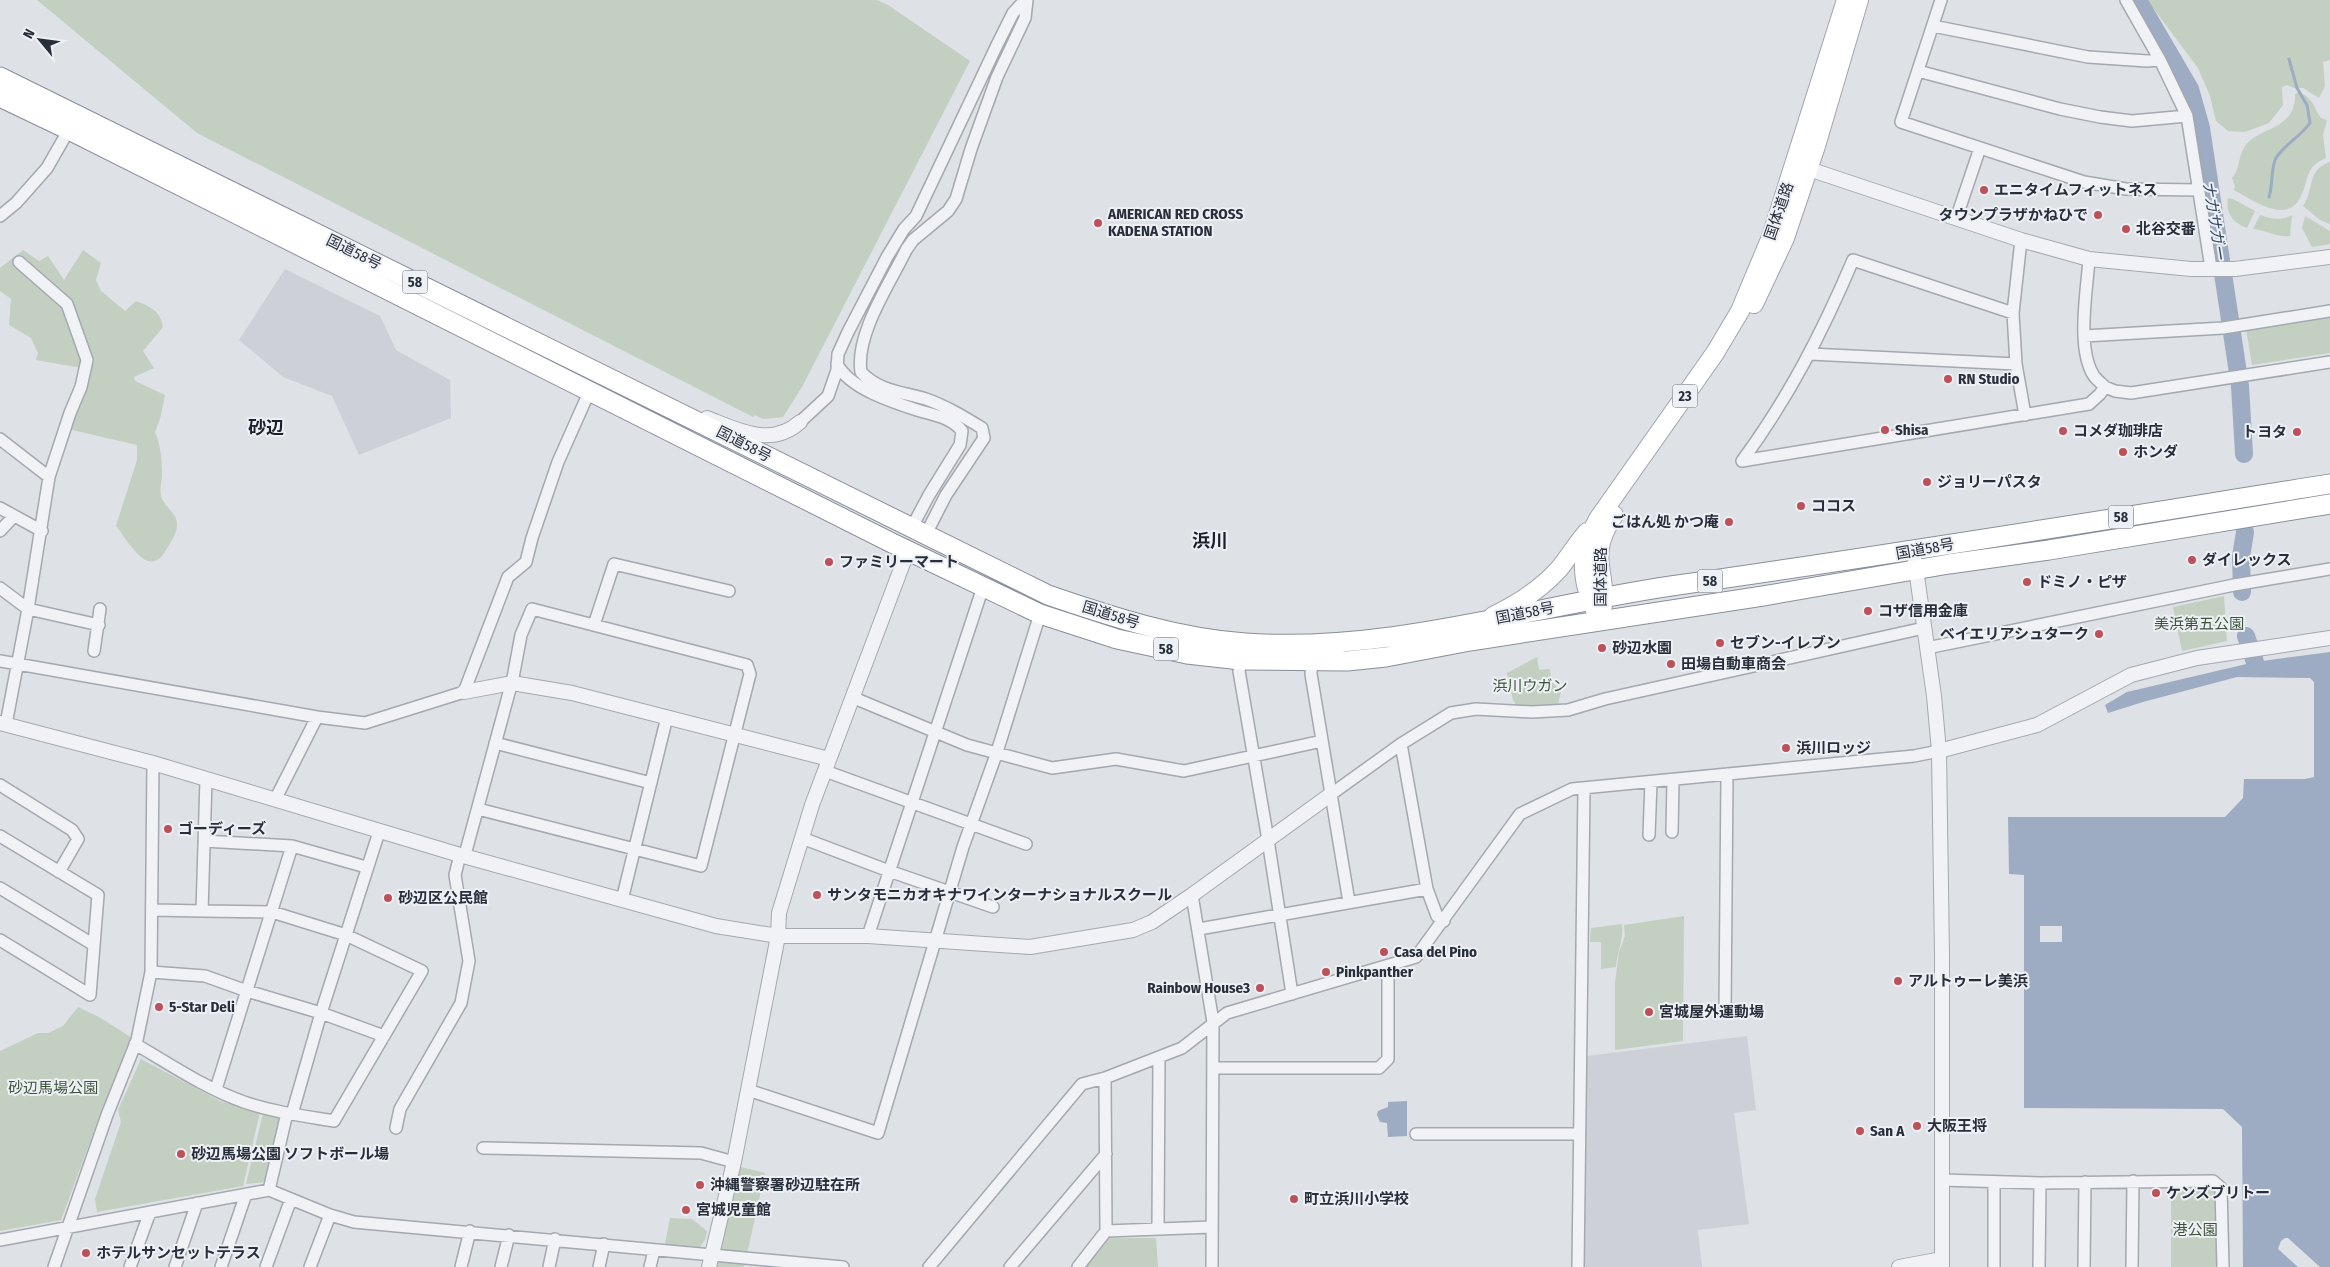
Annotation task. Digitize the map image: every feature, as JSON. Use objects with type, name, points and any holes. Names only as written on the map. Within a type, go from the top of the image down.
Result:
[{"type":"highway","name":"国道58号","points":[[0,77],[73,122],[590,390],[983,587],[1040,614],[1117,639],[1187,654],[1241,660],[1347,661],[1386,657],[1470,641],[2330,504]]},
{"type":"highway","name":"国道58号","points":[[0,97],[73,122],[650,397],[1048,595],[1121,620],[1189,636],[1244,643],[1329,643],[1384,638],[1476,623],[1597,599],[1913,551],[2330,484]]},
{"type":"main road","name":"国体道路","points":[[1600,620],[1597,599],[1598,552],[1604,530],[1711,380],[1750,311],[1785,238],[1801,166],[1846,0]]},
{"type":"main road","name":"国体道路","points":[[1597,599],[1583,556],[1586,544],[1598,519],[1715,353],[1740,311],[1801,166],[1859,0]]},
{"type":"main road","points":[[1476,623],[1525,600],[1545,583],[1560,568],[1598,519]]},
{"type":"street","points":[[650,397],[754,436],[780,435],[792,430],[828,396],[834,384],[838,354],[870,290],[916,241],[948,211],[956,200],[971,149],[997,77],[1025,18],[1026,0]]},
{"type":"street","points":[[711,1261],[734,1162],[778,936],[779,913],[802,838],[827,765],[854,698],[908,550],[919,531],[946,495],[984,438],[982,428],[957,413],[925,399],[894,392],[866,377],[861,372],[861,352],[865,337],[895,265],[904,229],[916,216],[1013,13],[1026,0]]},
{"type":"street","points":[[1941,0],[1901,122],[2084,182],[2126,189],[2200,190]]},
{"type":"street","points":[[2126,0],[2160,60],[2186,116],[2200,190],[2211,268]]},
{"type":"street","points":[[1933,26],[2088,57],[2147,61],[2160,60]]},
{"type":"street","points":[[1918,71],[2060,109],[2100,117],[2132,121],[2186,116]]},
{"type":"street","points":[[0,216],[16,203],[47,168],[73,122]]},
{"type":"street","points":[[1956,219],[1980,148]]},
{"type":"street","points":[[1801,166],[2021,240],[2089,259],[2190,269],[2234,268],[2330,257]]},
{"type":"street","points":[[2021,240],[2013,313],[2016,364],[2025,415]]},
{"type":"street","points":[[2089,259],[2084,336],[2088,361],[2094,375],[2104,387],[2115,391],[2132,393],[2330,362]]},
{"type":"street","points":[[2013,313],[1853,260],[1810,354],[1772,421],[1742,461],[2089,404],[2100,394],[2104,387]]},
{"type":"street","points":[[19,262],[67,304],[87,360],[81,387],[70,413],[49,477],[42,531],[19,664],[3,723],[153,763],[379,832],[716,926],[778,936],[868,936],[1030,947],[1133,930],[1152,922],[1192,896],[1401,744],[1451,713],[1476,709],[1532,712],[1568,710],[1604,699],[1924,628]]},
{"type":"street","points":[[2084,336],[2223,328],[2330,311]]},
{"type":"street","points":[[1810,354],[2016,364]]},
{"type":"street","points":[[837,364],[842,374],[857,385],[896,403],[937,415],[956,424],[962,432],[960,445],[929,495],[919,531]]},
{"type":"street","points":[[464,692],[508,577],[526,562],[532,538],[558,462],[590,390]]},
{"type":"street","points":[[0,439],[49,477]]},
{"type":"street","points":[[0,508],[42,531]]},
{"type":"street","points":[[0,531],[14,516]]},
{"type":"street","points":[[1899,1267],[1942,1263],[1942,954],[1939,751],[1913,551]]},
{"type":"street","points":[[594,625],[614,564],[729,590]]},
{"type":"street","points":[[1927,648],[2234,585],[2330,569]]},
{"type":"street","points":[[868,936],[983,587]]},
{"type":"street","points":[[0,588],[28,609],[99,624]]},
{"type":"street","points":[[94,651],[100,609]]},
{"type":"street","points":[[396,1128],[400,1109],[461,1003],[469,961],[455,875],[478,809],[512,683],[521,635],[532,609],[747,665],[750,674],[701,866],[478,809]]},
{"type":"street","points":[[748,1090],[878,1133],[950,893],[1040,614]]},
{"type":"street","points":[[930,1267],[1082,1084],[1105,1078],[1182,1048],[1227,1013],[1416,957],[1520,814],[1572,789],[1914,756],[2037,726],[2130,675],[2197,658],[2330,638]]},
{"type":"street","points":[[1241,660],[1239,671],[1292,994]]},
{"type":"street","points":[[0,661],[317,717],[364,723],[464,692],[512,683],[572,693],[734,734],[827,765],[911,803],[1026,844]]},
{"type":"street","points":[[1312,661],[1311,674],[1349,902]]},
{"type":"street","points":[[854,698],[967,746],[997,752],[1052,768],[1116,759],[1184,771],[1322,741]]},
{"type":"street","points":[[275,800],[317,717]]},
{"type":"street","points":[[622,900],[667,717]]},
{"type":"street","points":[[496,744],[651,783]]},
{"type":"street","points":[[1401,744],[1427,889],[1437,916],[1444,921]]},
{"type":"street","points":[[54,1267],[107,1114],[135,1044],[151,972],[153,763]]},
{"type":"street","points":[[1725,1012],[1727,774]]},
{"type":"street","points":[[202,911],[206,780]]},
{"type":"street","points":[[1672,832],[1673,780]]},
{"type":"street","points":[[1649,835],[1650,782]]},
{"type":"street","points":[[0,785],[72,830],[78,839],[60,872]]},
{"type":"street","points":[[1578,1267],[1584,788]]},
{"type":"street","points":[[269,1190],[289,1114],[379,832]]},
{"type":"street","points":[[0,836],[98,895],[90,995],[0,940]]},
{"type":"street","points":[[802,838],[889,872],[993,907]]},
{"type":"street","points":[[204,841],[292,846],[366,868]]},
{"type":"street","points":[[216,1089],[292,846]]},
{"type":"street","points":[[0,888],[94,945]]},
{"type":"street","points":[[1199,929],[1427,889]]},
{"type":"street","points":[[1192,896],[1213,1022],[1212,1267]]},
{"type":"street","points":[[135,1044],[243,1102],[289,1114],[334,1121],[422,971],[346,935],[272,912],[153,910]]},
{"type":"street","points":[[1214,1068],[1380,1068],[1388,1059],[1388,966]]},
{"type":"street","points":[[151,972],[204,976],[247,991],[321,1012],[384,1036]]},
{"type":"street","points":[[1158,1229],[1159,1057]]},
{"type":"street","points":[[1078,1267],[1106,1231],[1105,1078]]},
{"type":"street","points":[[1416,1134],[1579,1134]]},
{"type":"street","points":[[483,1148],[701,1153],[734,1162]]},
{"type":"street","points":[[1010,1267],[1106,1154]]},
{"type":"street","points":[[1941,1180],[2040,1183],[2213,1181],[2221,1188],[2223,1267]]},
{"type":"street","points":[[1994,1182],[1994,1267]]},
{"type":"street","points":[[2084,1267],[2085,1182]]},
{"type":"street","points":[[2132,1267],[2133,1182]]},
{"type":"street","points":[[2039,1267],[2040,1183]]},
{"type":"street","points":[[0,1240],[269,1190],[330,1215],[354,1222],[604,1244],[654,1250],[711,1261],[843,1267]]},
{"type":"street","points":[[221,1267],[246,1194]]},
{"type":"street","points":[[266,1267],[291,1199]]},
{"type":"street","points":[[175,1267],[197,1203]]},
{"type":"street","points":[[130,1267],[150,1212]]},
{"type":"street","points":[[310,1267],[330,1215]]},
{"type":"street","points":[[1106,1231],[1212,1227]]},
{"type":"street","points":[[461,1267],[470,1231]]},
{"type":"street","points":[[501,1267],[509,1235]]},
{"type":"street","points":[[549,1267],[556,1239]]},
{"type":"street","points":[[599,1267],[604,1244]]},
{"type":"street","points":[[650,1267],[654,1250]]},
{"type":"shaded area","points":[[285,269],[380,316],[396,350],[450,380],[451,418],[359,455],[332,396],[283,377],[239,340]]},
{"type":"shaded area","points":[[1747,1036],[1756,1110],[1734,1113],[1749,1224],[1698,1230],[1702,1267],[1584,1267],[1587,1056]]},
{"type":"green space","points":[[37,0],[877,0],[888,5],[970,61],[802,387],[783,417],[763,419],[755,415],[753,417],[197,133]]},
{"type":"green space","points":[[2147,0],[2330,0],[2330,60],[2323,62],[2325,86],[2319,98],[2303,88],[2294,88],[2287,85],[2282,87],[2283,105],[2269,123],[2245,132],[2228,131],[2216,121],[2210,96],[2198,68]]},
{"type":"green space","points":[[2295,94],[2307,96],[2321,118],[2327,120],[2323,135],[2326,158],[2310,170],[2303,192],[2294,206],[2277,210],[2259,204],[2234,190],[2235,186],[2232,178],[2235,175],[2245,146],[2251,140],[2276,126],[2290,115],[2294,106]]},
{"type":"green space","points":[[2330,162],[2330,224],[2320,220],[2303,206],[2307,200],[2317,170],[2322,165]]},
{"type":"green space","points":[[2228,198],[2255,211],[2247,228],[2231,217],[2227,203]]},
{"type":"green space","points":[[2260,215],[2276,219],[2292,215],[2290,236],[2281,236],[2253,229]]},
{"type":"green space","points":[[2305,216],[2330,231],[2330,244],[2312,247],[2302,228]]},
{"type":"green space","points":[[23,250],[39,261],[48,256],[64,280],[83,250],[101,263],[96,280],[101,291],[125,311],[136,301],[154,310],[160,317],[163,327],[143,351],[154,368],[134,377],[135,381],[165,395],[155,432],[159,443],[161,459],[161,496],[177,521],[177,528],[166,550],[159,558],[153,561],[146,560],[139,555],[116,526],[137,460],[137,445],[68,429],[87,369],[36,360],[38,353],[31,338],[9,325],[11,299],[0,291],[0,268]]},
{"type":"green space","points":[[2330,315],[2330,353],[2252,365],[2246,329]]},
{"type":"green space","name":"美浜第五公園","points":[[2224,596],[2227,641],[2182,651],[2173,607]]},
{"type":"green space","name":"浜川ウガン","points":[[1537,657],[1539,670],[1550,669],[1551,681],[1561,692],[1558,704],[1517,707],[1513,700],[1507,673]]},
{"type":"green space","name":"宮城屋外運動場","points":[[1684,916],[1683,1041],[1615,1050],[1615,983],[1619,952],[1625,936],[1624,925]]},
{"type":"green space","points":[[1622,924],[1622,935],[1616,967],[1601,969],[1601,942],[1590,942],[1591,928]]},
{"type":"green space","name":"砂辺馬場公園","points":[[78,1007],[101,1018],[132,1038],[101,1112],[61,1220],[0,1231],[0,1051],[38,1033],[48,1033],[63,1026]]},
{"type":"green space","name":"砂辺馬場公園 ソフトボール場","points":[[141,1059],[220,1101],[260,1112],[243,1186],[97,1212],[95,1199],[121,1122],[118,1110]]},
{"type":"green space","points":[[263,1113],[283,1118],[266,1182],[246,1184]]},
{"type":"green space","points":[[733,1165],[765,1173],[744,1267],[709,1267]]},
{"type":"green space","name":"港公園","points":[[2210,1184],[2216,1187],[2220,1267],[2171,1267],[2171,1185]]},
{"type":"green space","points":[[670,1218],[692,1219],[707,1231],[705,1240],[699,1248],[665,1244]]},
{"type":"green space","points":[[1108,1238],[1156,1238],[1158,1267],[1083,1267]]},
{"type":"water","points":[[2330,652],[2330,1267],[2243,1267],[2242,1127],[2223,1109],[2024,1108],[2024,875],[2009,874],[2008,817],[2225,817],[2243,798],[2244,779],[2305,779],[2314,777],[2314,682],[2310,678],[2237,677],[2108,713],[2105,705],[2127,692],[2255,662]]},
{"type":"water","points":[[1407,1101],[1407,1136],[1388,1137],[1387,1123],[1380,1122],[1377,1115],[1378,1111],[1388,1107],[1388,1102]]},
{"type":"pier","points":[[2040,926],[2062,926],[2062,942],[2040,942]]},
{"type":"pier","points":[[2288,1238],[2320,1267],[2298,1267],[2278,1249],[2281,1241]]},
{"type":"waterway","name":"ナガサガー","points":[[2138,0],[2190,89],[2201,128],[2240,386],[2244,454]]},
{"type":"waterway","points":[[2269,197],[2273,166],[2276,158],[2310,123],[2307,105],[2297,88],[2289,59]]},
{"type":"waterway","name":"ナガサガー","points":[[2242,592],[2241,557],[2245,532]]},
{"type":"waterway","name":"ナガサガー","points":[[2246,636],[2255,662]]},
{"type":"place","name":"エニタイムフィットネス","points":[[1984,190]]},
{"type":"place","name":"タウンプラザかねひで","points":[[2098,215]]},
{"type":"place","name":"AMERICAN RED CROSS KADENA STATION","points":[[1098,223]]},
{"type":"place","name":"北谷交番","points":[[2126,229]]},
{"type":"place","name":"RN Studio","points":[[1948,379]]},
{"type":"place","name":"Shisa","points":[[1885,430]]},
{"type":"place","name":"コメダ珈琲店","points":[[2063,431]]},
{"type":"place","name":"トヨタ","points":[[2297,432]]},
{"type":"place","name":"ホンダ","points":[[2123,452]]},
{"type":"place","name":"ジョリーパスタ","points":[[1927,482]]},
{"type":"place","name":"ココス","points":[[1801,506]]},
{"type":"place","name":"ごはん処 かつ庵","points":[[1729,522]]},
{"type":"place","name":"ダイレックス","points":[[2192,560]]},
{"type":"place","name":"ファミリーマート","points":[[829,562]]},
{"type":"place","name":"ドミノ・ピザ","points":[[2027,582]]},
{"type":"place","name":"コザ信用金庫","points":[[1868,611]]},
{"type":"place","name":"ベイエリアシュターク","points":[[2099,634]]},
{"type":"place","name":"セブン-イレブン","points":[[1720,643]]},
{"type":"place","name":"砂辺水園","points":[[1602,648]]},
{"type":"place","name":"田場自動車商会","points":[[1671,664]]},
{"type":"place","name":"浜川ロッジ","points":[[1786,748]]},
{"type":"place","name":"ゴーディーズ","points":[[168,829]]},
{"type":"place","name":"サンタモニカオキナワインターナショナルスクール","points":[[817,895]]},
{"type":"place","name":"砂辺区公民館","points":[[388,898]]},
{"type":"place","name":"Casa del Pino","points":[[1384,952]]},
{"type":"place","name":"Pinkpanther","points":[[1326,972]]},
{"type":"place","name":"アルトゥーレ美浜","points":[[1898,981]]},
{"type":"place","name":"Rainbow House3","points":[[1260,988]]},
{"type":"place","name":"5-Star Deli","points":[[159,1007]]},
{"type":"place","name":"宮城屋外運動場","points":[[1649,1012]]},
{"type":"place","name":"大阪王将","points":[[1917,1126]]},
{"type":"place","name":"San A","points":[[1860,1131]]},
{"type":"place","name":"砂辺馬場公園 ソフトボール場","points":[[181,1154]]},
{"type":"place","name":"沖縄警察署砂辺駐在所","points":[[700,1185]]},
{"type":"place","name":"ケンズブリトー","points":[[2156,1193]]},
{"type":"place","name":"町立浜川小学校","points":[[1294,1199]]},
{"type":"place","name":"宮城児童館","points":[[686,1210]]},
{"type":"place","name":"ホテルサンセットテラス","points":[[86,1253]]},
{"type":"district","name":"砂辺","points":[[266,428]]},
{"type":"district","name":"浜川","points":[[1210,541]]}]
